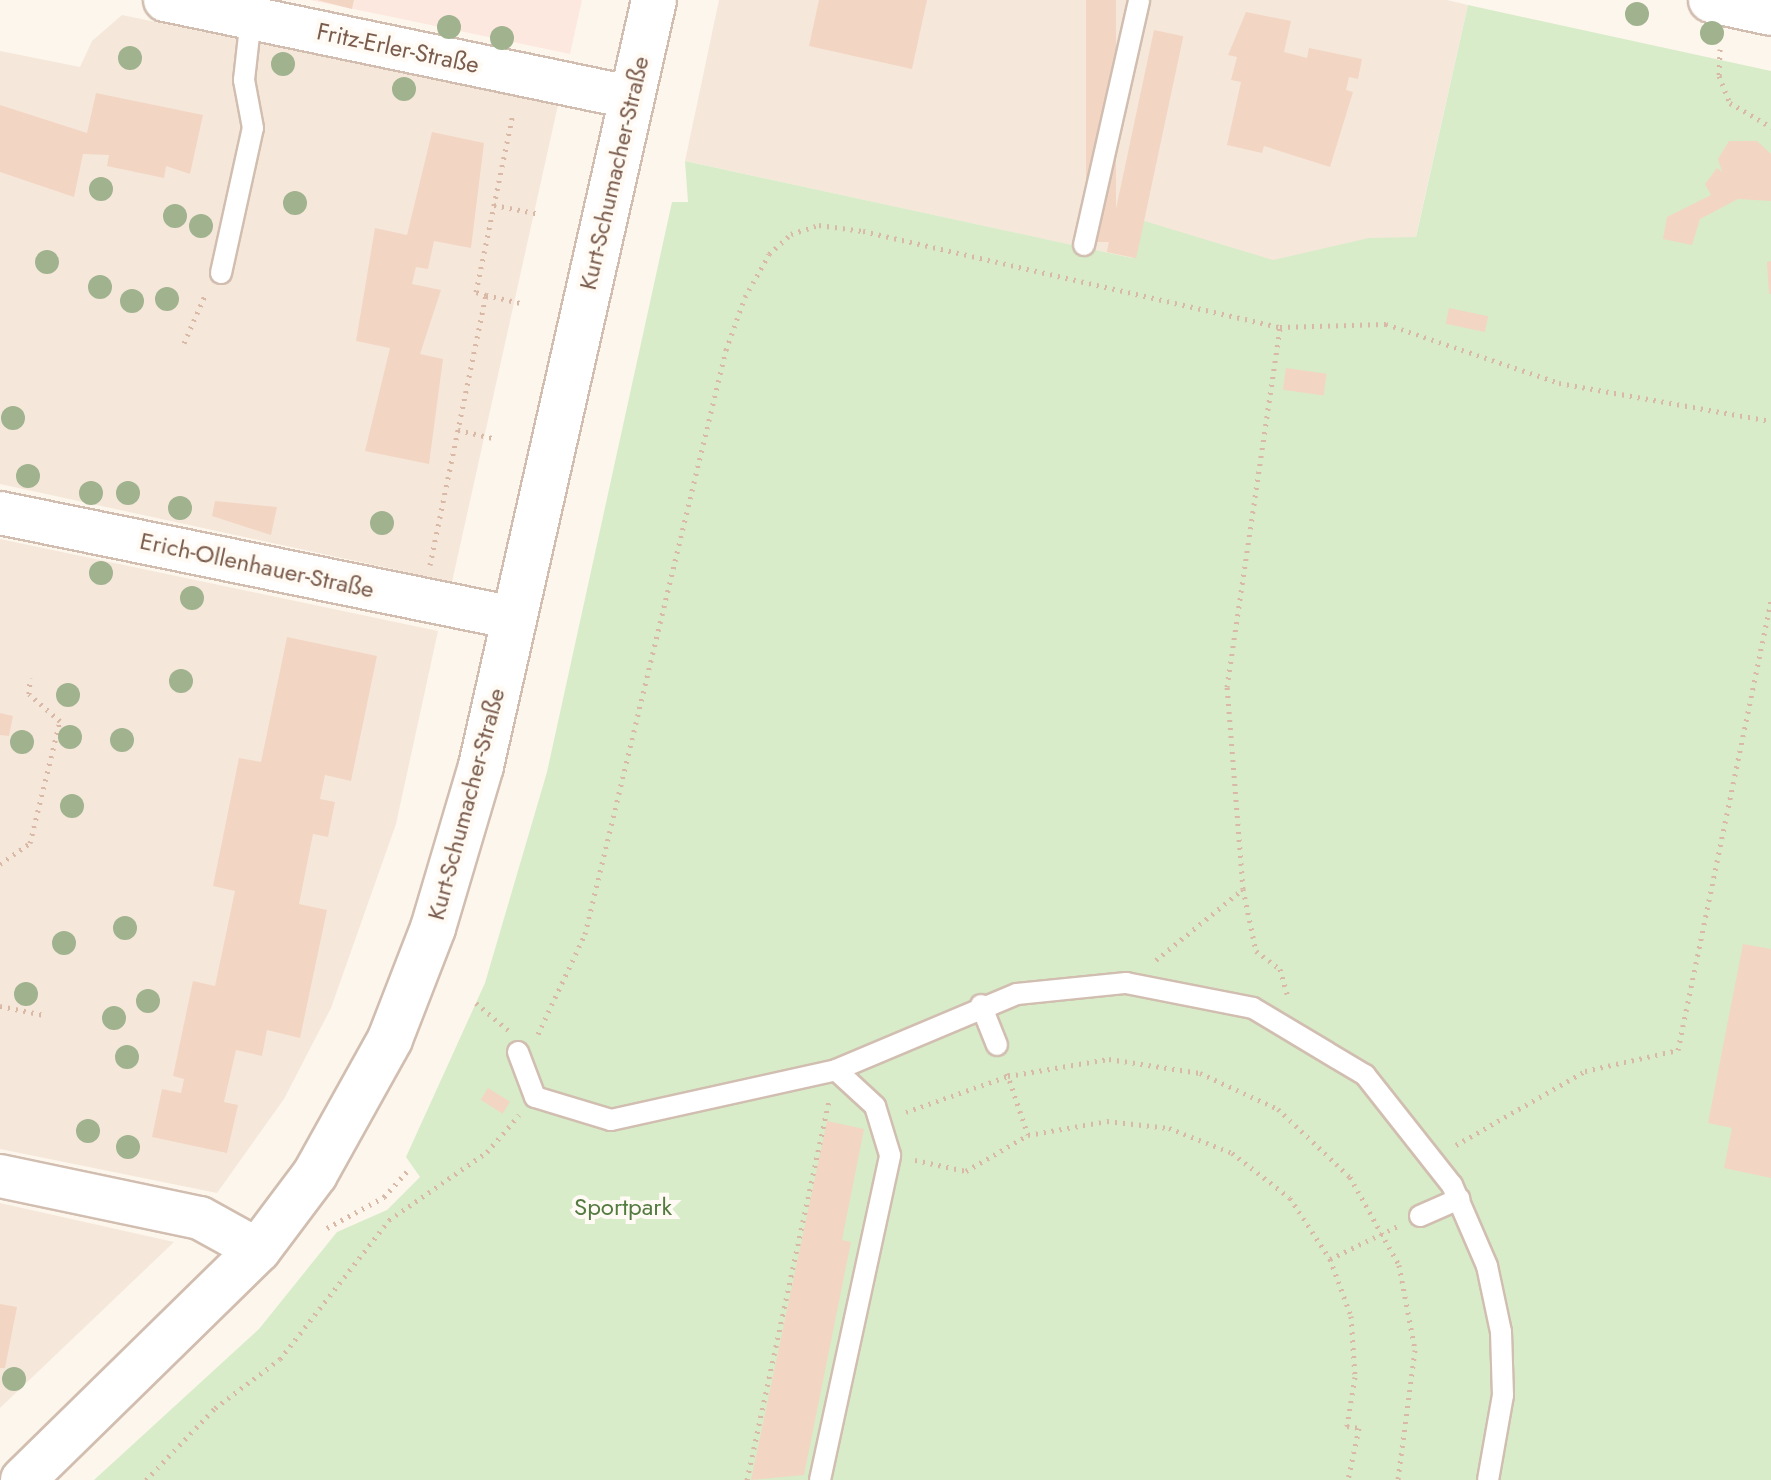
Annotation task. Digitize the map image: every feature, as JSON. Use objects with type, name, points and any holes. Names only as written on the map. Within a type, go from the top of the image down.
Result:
[{"type":"street","name":"Fritz-Erler-Straße","points":[[165,0],[631,97]]},
{"type":"street","name":"Kurt-Schumacher-Straße","points":[[23,1480],[258,1250],[346,1123],[405,1002],[464,830],[654,0]]},
{"type":"street","points":[[1711,0],[1771,13]]},
{"type":"street","name":"Erich-Ollenhauer-Straße","points":[[0,513],[514,618]]},
{"type":"street","points":[[0,1176],[200,1218],[258,1250]]},
{"type":"lane","points":[[1084,245],[1139,0]]},
{"type":"lane","points":[[221,273],[253,128],[244,80],[251,18]]},
{"type":"lane","points":[[518,1052],[535,1097],[576,1114],[647,1117],[836,1070],[981,1005],[1126,983],[1223,998],[1296,1027],[1365,1075],[1434,1158],[1459,1199],[1487,1266],[1501,1332],[1503,1395],[1488,1480]]},
{"type":"lane","points":[[981,1005],[997,1045]]},
{"type":"lane","points":[[820,1480],[890,1155],[875,1106],[836,1070]]},
{"type":"lane","points":[[1420,1216],[1459,1199]]},
{"type":"path","points":[[1720,49],[1719,76],[1730,103],[1771,127]]},
{"type":"path","points":[[514,106],[476,292],[521,303]]},
{"type":"path","points":[[494,205],[540,214]]},
{"type":"path","points":[[524,1074],[585,934],[726,350],[769,254],[805,229],[849,229],[1169,296],[1280,327],[1386,324],[1559,383],[1771,421]]},
{"type":"path","points":[[184,343],[196,306],[221,273]]},
{"type":"path","points":[[427,580],[486,295]]},
{"type":"path","points":[[1280,327],[1227,687],[1243,889],[1256,951],[1280,969],[1296,1027]]},
{"type":"path","points":[[458,430],[492,438]]},
{"type":"path","points":[[1434,1158],[1585,1071],[1678,1050],[1771,600]]},
{"type":"path","points":[[0,864],[30,843],[60,721],[29,694],[30,678]]},
{"type":"path","points":[[1126,983],[1243,889]]},
{"type":"path","points":[[476,1003],[496,1015],[518,1052]]},
{"type":"path","points":[[0,1006],[44,1015]]},
{"type":"path","points":[[898,1115],[1008,1076],[1109,1059],[1200,1073],[1239,1088],[1319,1141],[1386,1232],[1415,1350],[1398,1480]]},
{"type":"path","points":[[1006,1068],[1028,1135]]},
{"type":"path","points":[[747,1480],[836,1070]]},
{"type":"path","points":[[146,1480],[215,1408],[280,1359],[389,1220],[487,1152],[535,1097]]},
{"type":"path","points":[[890,1155],[966,1171],[1028,1135],[1107,1121],[1169,1128],[1232,1153],[1290,1198],[1330,1259],[1351,1316],[1355,1377],[1347,1426],[1359,1428],[1348,1480]]},
{"type":"path","points":[[1330,1259],[1394,1228]]},
{"type":"shaded area","points":[[310,0],[582,0],[570,54]]},
{"type":"shaded area","points":[[719,0],[1447,0],[1468,5],[1398,316],[685,161]]},
{"type":"shaded area","points":[[122,15],[558,105],[452,582],[0,484],[0,51],[80,67],[92,41]]},
{"type":"shaded area","points":[[0,539],[438,631],[396,824],[331,1008],[284,1099],[217,1193],[0,1149]]},
{"type":"shaded area","points":[[0,1203],[174,1242],[0,1408]]},
{"type":"green space","name":"Sportpark","points":[[1468,5],[1771,71],[1771,1480],[94,1480],[259,1329],[337,1232],[387,1210],[420,1177],[406,1157],[485,983],[547,772],[672,202],[688,202],[685,161],[1132,258],[1141,220],[1273,260],[1369,238],[1416,237]]},
{"type":"building","points":[[317,0],[354,0],[352,9]]},
{"type":"building","points":[[819,0],[927,0],[912,69],[809,46]]},
{"type":"building","points":[[1086,0],[1116,0],[1116,242],[1086,242]]},
{"type":"building","points":[[1246,12],[1291,21],[1284,52],[1307,58],[1309,48],[1362,59],[1358,79],[1349,77],[1346,90],[1353,92],[1330,167],[1264,146],[1262,153],[1227,145],[1241,82],[1231,80],[1237,57],[1228,55]]},
{"type":"building","points":[[1154,30],[1183,36],[1136,258],[1107,252]]},
{"type":"building","points":[[96,93],[203,115],[190,174],[166,166],[164,178],[107,166],[109,155],[83,154],[74,197],[0,172],[0,105],[87,133]]},
{"type":"building","points":[[432,132],[484,143],[471,248],[434,241],[428,269],[416,267],[412,284],[441,290],[420,354],[443,359],[429,464],[365,451],[390,348],[356,341],[375,228],[407,235]]},
{"type":"building","points":[[1729,141],[1757,141],[1771,154],[1771,201],[1738,199],[1700,219],[1692,245],[1663,239],[1667,217],[1711,195],[1705,184],[1717,168],[1722,172],[1718,159]]},
{"type":"building","points":[[1771,261],[1771,294],[1769,294],[1767,262]]},
{"type":"building","points":[[1449,308],[1488,316],[1485,332],[1446,324]]},
{"type":"building","points":[[1286,368],[1327,374],[1324,395],[1283,390]]},
{"type":"building","points":[[215,501],[277,507],[271,535],[212,516]]},
{"type":"building","points":[[287,637],[377,656],[351,781],[325,775],[320,799],[335,802],[328,837],[313,834],[299,904],[327,910],[300,1038],[267,1030],[262,1056],[236,1050],[224,1102],[238,1105],[227,1153],[152,1137],[162,1089],[181,1093],[184,1079],[173,1076],[193,981],[215,986],[235,891],[213,886],[239,758],[261,762]]},
{"type":"building","points":[[0,713],[13,716],[9,736],[0,735]]},
{"type":"building","points":[[1743,944],[1771,949],[1771,1178],[1724,1168],[1732,1128],[1708,1123]]},
{"type":"building","points":[[488,1088],[510,1102],[503,1114],[481,1100]]},
{"type":"building","points":[[827,1121],[864,1129],[842,1240],[851,1242],[804,1475],[751,1480]]},
{"type":"building","points":[[0,1304],[17,1307],[5,1368],[0,1368]]}]
